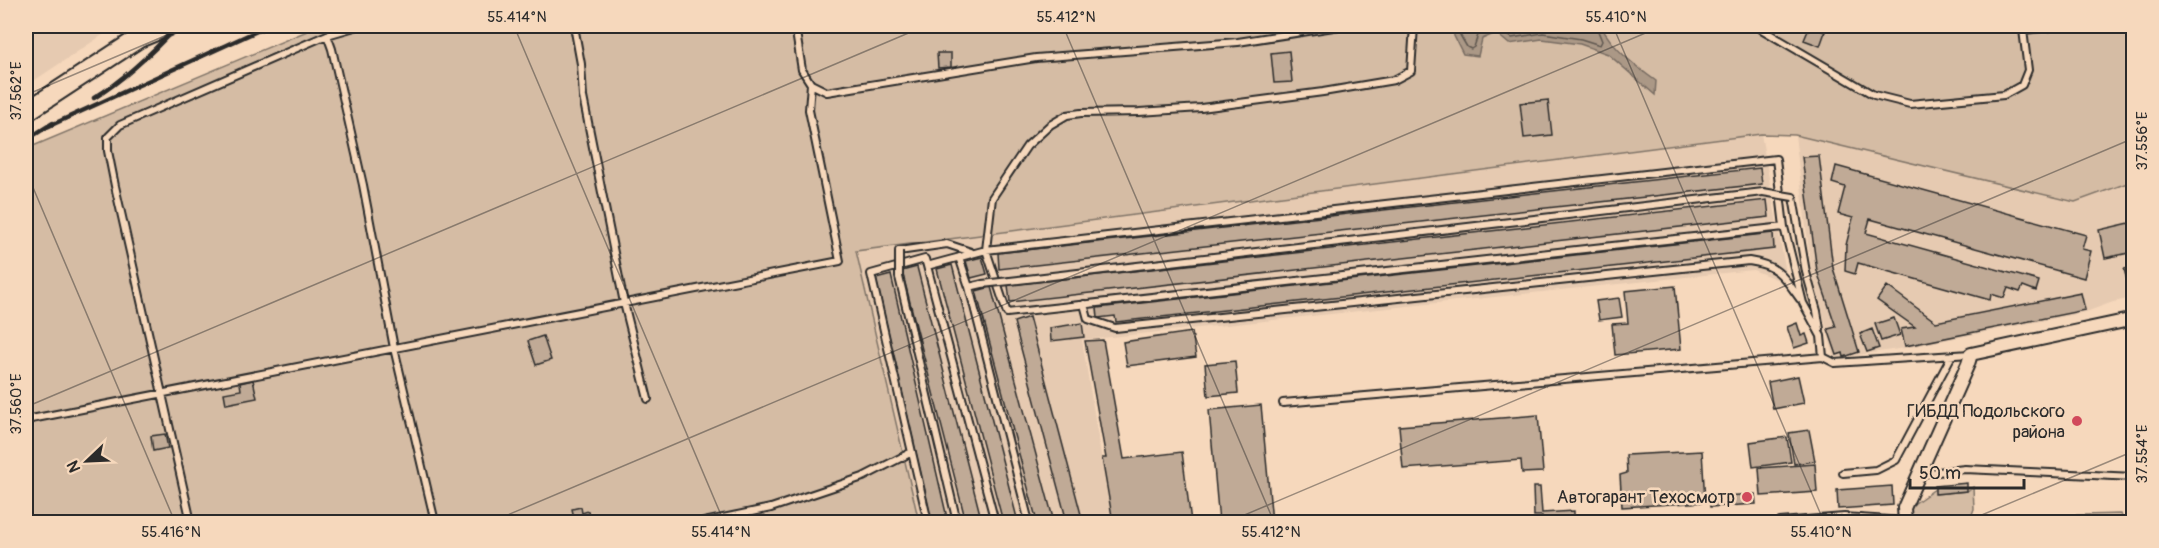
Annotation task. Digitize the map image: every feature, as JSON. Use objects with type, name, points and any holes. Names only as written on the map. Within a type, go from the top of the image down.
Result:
[{"type":"street","points":[[26,112],[139,38],[168,26]]},
{"type":"street","points":[[1905,522],[1904,508],[1971,354],[2133,319]]},
{"type":"lane","points":[[191,522],[115,186],[108,151],[108,137],[120,124],[327,35],[358,26]]},
{"type":"lane","points":[[574,26],[581,64],[583,97],[624,303],[648,399]]},
{"type":"lane","points":[[795,26],[802,70],[811,84],[827,92],[1036,58],[1238,42],[1340,26]]},
{"type":"lane","points":[[1414,26],[1411,71],[1394,80],[1323,93],[1201,108],[1081,113],[1067,115],[1050,125],[1027,146],[992,198],[986,250],[1007,313],[1784,227]]},
{"type":"lane","points":[[1756,26],[1874,95],[1910,104],[2004,95],[2022,85],[2028,70],[2023,28],[2061,26]]},
{"type":"lane","points":[[327,35],[363,185],[394,348],[435,522]]},
{"type":"lane","points":[[26,420],[840,261],[808,110],[811,84]]},
{"type":"lane","points":[[927,266],[986,250],[1776,159],[1784,227],[1803,303]]},
{"type":"lane","points":[[969,287],[1763,192],[1793,197],[1806,272],[1817,311],[1823,357]]},
{"type":"lane","points":[[957,522],[899,277],[899,251],[947,244],[972,252]]},
{"type":"lane","points":[[959,257],[969,287],[1029,522]]},
{"type":"lane","points":[[928,522],[871,274],[925,259],[995,522]]},
{"type":"lane","points":[[1084,304],[1088,319],[1115,328],[1749,261],[1767,264],[1781,273],[1803,303],[1821,336]]},
{"type":"lane","points":[[1283,403],[1823,357],[1835,363],[1971,354]]},
{"type":"lane","points":[[1843,473],[1876,470],[1896,460],[1952,356]]},
{"type":"lane","points":[[704,522],[771,508],[863,477],[912,452]]},
{"type":"lane","points":[[1919,474],[1965,469],[2133,477]]},
{"type":"lane","points":[[1780,522],[1844,517],[1905,522]]},
{"type":"shaded area","points":[[26,26],[116,26],[26,86]]},
{"type":"shaded area","points":[[319,26],[2133,26],[2133,181],[2075,202],[1795,135],[1761,134],[856,251],[919,522],[26,522],[26,149]]},
{"type":"shaded area","points":[[1761,134],[1788,284],[1753,270],[1082,340],[1112,522],[919,522],[856,251]]},
{"type":"shaded area","points":[[1795,135],[2075,202],[2133,181],[2133,298],[2113,302],[2086,312],[1905,348],[1834,357],[1811,268]]},
{"type":"shaded area","points":[[1973,487],[1974,509],[1969,522],[1909,521],[1908,508],[1935,489],[1936,494],[1967,491]]},
{"type":"shaded area","points":[[2121,514],[2124,522],[1996,522],[2003,517]]},
{"type":"water","points":[[1453,26],[1601,26],[1618,50],[1656,81],[1655,95],[1608,54],[1580,44],[1542,39],[1509,44],[1496,33],[1482,39],[1478,56],[1463,54],[1454,36]]},
{"type":"building","points":[[1810,26],[1825,32],[1820,46],[1804,40]]},
{"type":"building","points":[[1289,51],[1292,82],[1274,83],[1271,53]]},
{"type":"building","points":[[937,53],[951,53],[951,67],[938,68]]},
{"type":"building","points":[[1548,100],[1552,135],[1524,138],[1520,103]]},
{"type":"building","points":[[1819,156],[1833,268],[1859,352],[1844,357],[1843,353],[1837,355],[1828,329],[1836,327],[1817,271],[1802,157]]},
{"type":"building","points":[[1836,166],[2086,235],[2082,249],[2091,251],[2084,278],[1870,219],[1866,233],[2039,281],[2036,291],[2023,286],[2020,292],[2008,288],[2004,298],[1991,294],[1990,300],[1858,263],[1855,274],[1845,271],[1846,245],[1853,218],[1838,214],[1845,187],[1832,183]]},
{"type":"building","points":[[1760,168],[1762,184],[999,269],[998,253]]},
{"type":"building","points":[[1767,200],[1769,217],[1010,302],[1008,285]]},
{"type":"building","points":[[2134,222],[2134,252],[2105,258],[2099,230]]},
{"type":"building","points":[[1773,233],[1774,249],[1116,322],[1115,316],[1098,318],[1097,308]]},
{"type":"building","points":[[982,257],[987,274],[971,278],[966,261]]},
{"type":"building","points":[[952,265],[1018,522],[1003,522],[937,269]]},
{"type":"building","points":[[917,267],[982,522],[966,522],[902,271]]},
{"type":"building","points":[[2134,267],[2134,283],[2128,284],[2124,269]]},
{"type":"building","points":[[891,275],[948,522],[932,522],[876,279]]},
{"type":"building","points":[[1675,286],[1681,349],[1615,355],[1612,324],[1628,323],[1625,291]]},
{"type":"building","points":[[1887,286],[1936,322],[2081,293],[2085,310],[1905,346],[1901,329],[1915,327],[1877,300]]},
{"type":"building","points":[[991,287],[1054,522],[1037,522],[976,291]]},
{"type":"building","points":[[1619,298],[1622,317],[1599,320],[1596,301]]},
{"type":"building","points":[[1029,317],[1083,522],[1067,522],[1014,322]]},
{"type":"building","points":[[1894,318],[1900,335],[1881,341],[1875,324]]},
{"type":"building","points":[[1082,323],[1084,337],[1051,341],[1050,328]]},
{"type":"building","points":[[1797,323],[1801,336],[1806,334],[1809,343],[1794,348],[1787,327]]},
{"type":"building","points":[[1872,329],[1879,348],[1867,352],[1860,334]]},
{"type":"building","points":[[1192,332],[1196,357],[1127,366],[1123,342]]},
{"type":"building","points":[[543,336],[551,360],[536,365],[528,341]]},
{"type":"building","points":[[1103,340],[1124,459],[1182,452],[1191,522],[1113,522],[1102,458],[1106,458],[1085,341]]},
{"type":"building","points":[[1235,361],[1238,393],[1208,396],[1205,364]]},
{"type":"building","points":[[1798,376],[1804,403],[1773,409],[1768,382]]},
{"type":"building","points":[[253,380],[257,398],[226,404],[224,393],[241,390],[240,383]]},
{"type":"building","points":[[1261,405],[1272,522],[1219,522],[1209,410]]},
{"type":"building","points":[[1538,415],[1543,472],[1522,473],[1521,460],[1403,469],[1399,426]]},
{"type":"building","points":[[1809,430],[1815,461],[1794,464],[1789,433]]},
{"type":"building","points":[[165,434],[168,448],[153,451],[151,436]]},
{"type":"building","points":[[1787,437],[1791,462],[1753,467],[1750,442]]},
{"type":"building","points":[[1702,451],[1705,502],[1622,507],[1620,475],[1627,473],[1626,455]]},
{"type":"building","points":[[1815,464],[1817,492],[1761,496],[1759,468]]},
{"type":"building","points":[[1967,483],[1967,491],[1935,494],[1935,486]]},
{"type":"building","points":[[1892,486],[1893,505],[1838,509],[1837,490]]},
{"type":"building","points":[[1533,487],[1540,487],[1542,513],[1574,511],[1574,520],[1542,522],[1542,516],[1534,516]]},
{"type":"building","points":[[1755,494],[1756,504],[1710,507],[1709,497]]},
{"type":"building","points":[[581,507],[582,513],[588,511],[590,522],[575,522],[572,509]]},
{"type":"railway","points":[[94,98],[117,83],[138,65],[177,26]]},
{"type":"railway","points":[[47,127],[268,26]]},
{"type":"railway","points":[[26,140],[53,123]]},
{"type":"place","name":"ГИБДД Подольского района","points":[[2077,421]]},
{"type":"place","name":"Автогарант Техосмотр","points":[[1747,497]]}]
